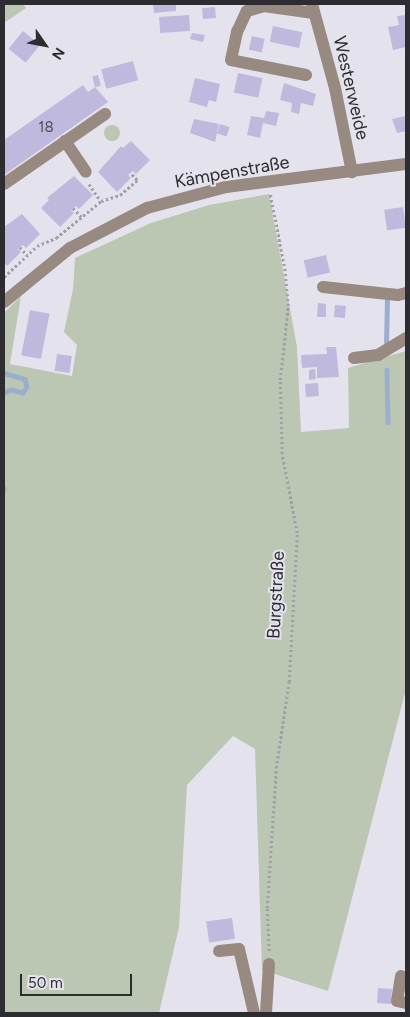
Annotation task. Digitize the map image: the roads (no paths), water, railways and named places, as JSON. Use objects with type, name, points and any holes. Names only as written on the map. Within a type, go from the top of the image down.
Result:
[{"type":"street","name":"Westerweide","points":[[306,75],[231,60],[236,32],[247,11],[264,6],[313,8],[335,88],[352,172]]},
{"type":"street","points":[[4,184],[104,114]]},
{"type":"street","points":[[65,141],[86,172]]},
{"type":"street","name":"Kämpenstraße","points":[[4,302],[70,248],[148,208],[192,194],[268,180],[352,172],[406,164]]},
{"type":"street","points":[[323,286],[398,295],[406,293]]},
{"type":"street","points":[[354,358],[378,355],[406,338]]},
{"type":"street","points":[[219,951],[239,949],[254,1013]]},
{"type":"street","points":[[266,1013],[269,964]]},
{"type":"street","points":[[401,976],[397,1001],[406,1003]]},
{"type":"waterway","points":[[386,343],[387,299]]},
{"type":"waterway","points":[[387,370],[388,422]]},
{"type":"waterway","points":[[4,373],[25,379],[27,387],[23,393],[11,390],[4,393]]}]
